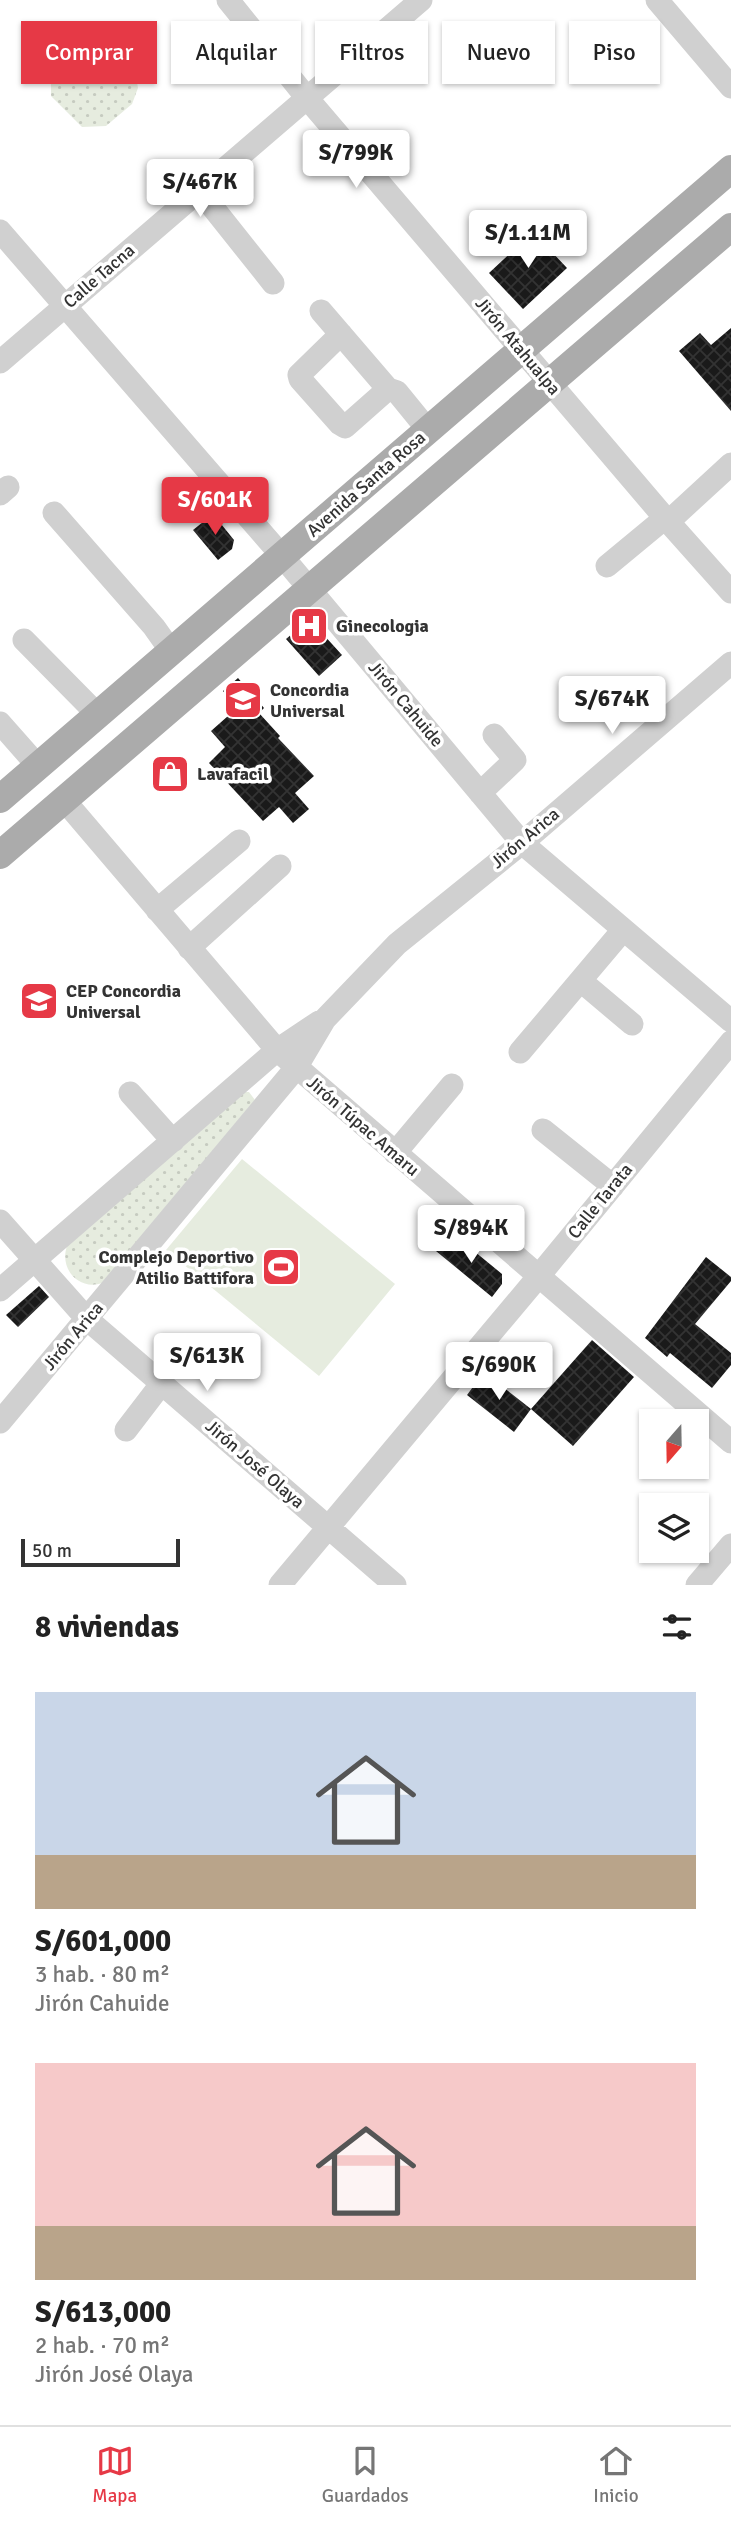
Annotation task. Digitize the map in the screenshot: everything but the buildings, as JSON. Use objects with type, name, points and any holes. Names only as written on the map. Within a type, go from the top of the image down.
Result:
[{"type":"main road","name":"Avenida Santa Rosa","points":[[0,799],[731,169]]},
{"type":"main road","points":[[0,855],[731,226]]},
{"type":"street","name":"Jirón Atahualpa","points":[[228,0],[307,98],[731,592]]},
{"type":"street","name":"Calle Tacna","points":[[0,362],[421,0]]},
{"type":"street","points":[[657,0],[731,87]]},
{"type":"street","points":[[200,190],[273,283]]},
{"type":"street","name":"Jirón Cahuide","points":[[0,231],[282,556],[522,843],[731,1021]]},
{"type":"street","points":[[321,311],[388,389],[397,392],[428,430]]},
{"type":"street","points":[[341,334],[299,375],[300,379],[340,424],[345,426],[388,389]]},
{"type":"street","points":[[607,566],[667,520],[731,464]]},
{"type":"street","points":[[54,513],[171,650]]},
{"type":"street","points":[[24,640],[98,715]]},
{"type":"street","name":"Jirón Arica","points":[[0,1422],[296,1068],[325,1019],[397,944],[522,843],[731,663]]},
{"type":"street","points":[[0,723],[38,766]]},
{"type":"street","points":[[480,793],[515,760],[494,735]]},
{"type":"street","name":"Jirón Túpac Amaru","points":[[64,800],[276,1050],[731,1442]]},
{"type":"street","points":[[157,910],[239,841]]},
{"type":"street","points":[[189,948],[280,866]]},
{"type":"street","points":[[520,1052],[623,930]]},
{"type":"street","points":[[580,981],[632,1024]]},
{"type":"street","name":"Jirón Arica","points":[[0,1290],[276,1050],[325,1019]]},
{"type":"street","name":"Calle Tarata","points":[[280,1585],[731,1042]]},
{"type":"street","points":[[395,1153],[452,1085]]},
{"type":"street","points":[[130,1093],[173,1141]]},
{"type":"street","points":[[543,1130],[612,1186]]},
{"type":"street","name":"Jirón José Olaya","points":[[0,1221],[88,1319],[395,1585]]},
{"type":"street","points":[[126,1430],[162,1383]]},
{"type":"street","points":[[697,1585],[726,1560]]},
{"type":"shaded area","points":[[51,84],[137,84],[138,88],[132,104],[106,126],[82,127],[51,96]]},
{"type":"shaded area","points":[[245,1092],[249,1092],[255,1100],[102,1283],[86,1284],[73,1276],[66,1263],[67,1246]]},
{"type":"shaded area","name":"Complejo Deportivo Atilio Battifora","points":[[242,1159],[395,1284],[319,1376],[166,1250]]},
{"type":"place","name":"Ginecologia","points":[[309,626]]},
{"type":"place","name":"Concordia Universal","points":[[243,700]]},
{"type":"place","name":"Lavafacil","points":[[170,774]]},
{"type":"place","name":"CEP Concordia Universal","points":[[39,1001]]},
{"type":"place","name":"Complejo Deportivo Atilio Battifora","points":[[281,1267]]}]
